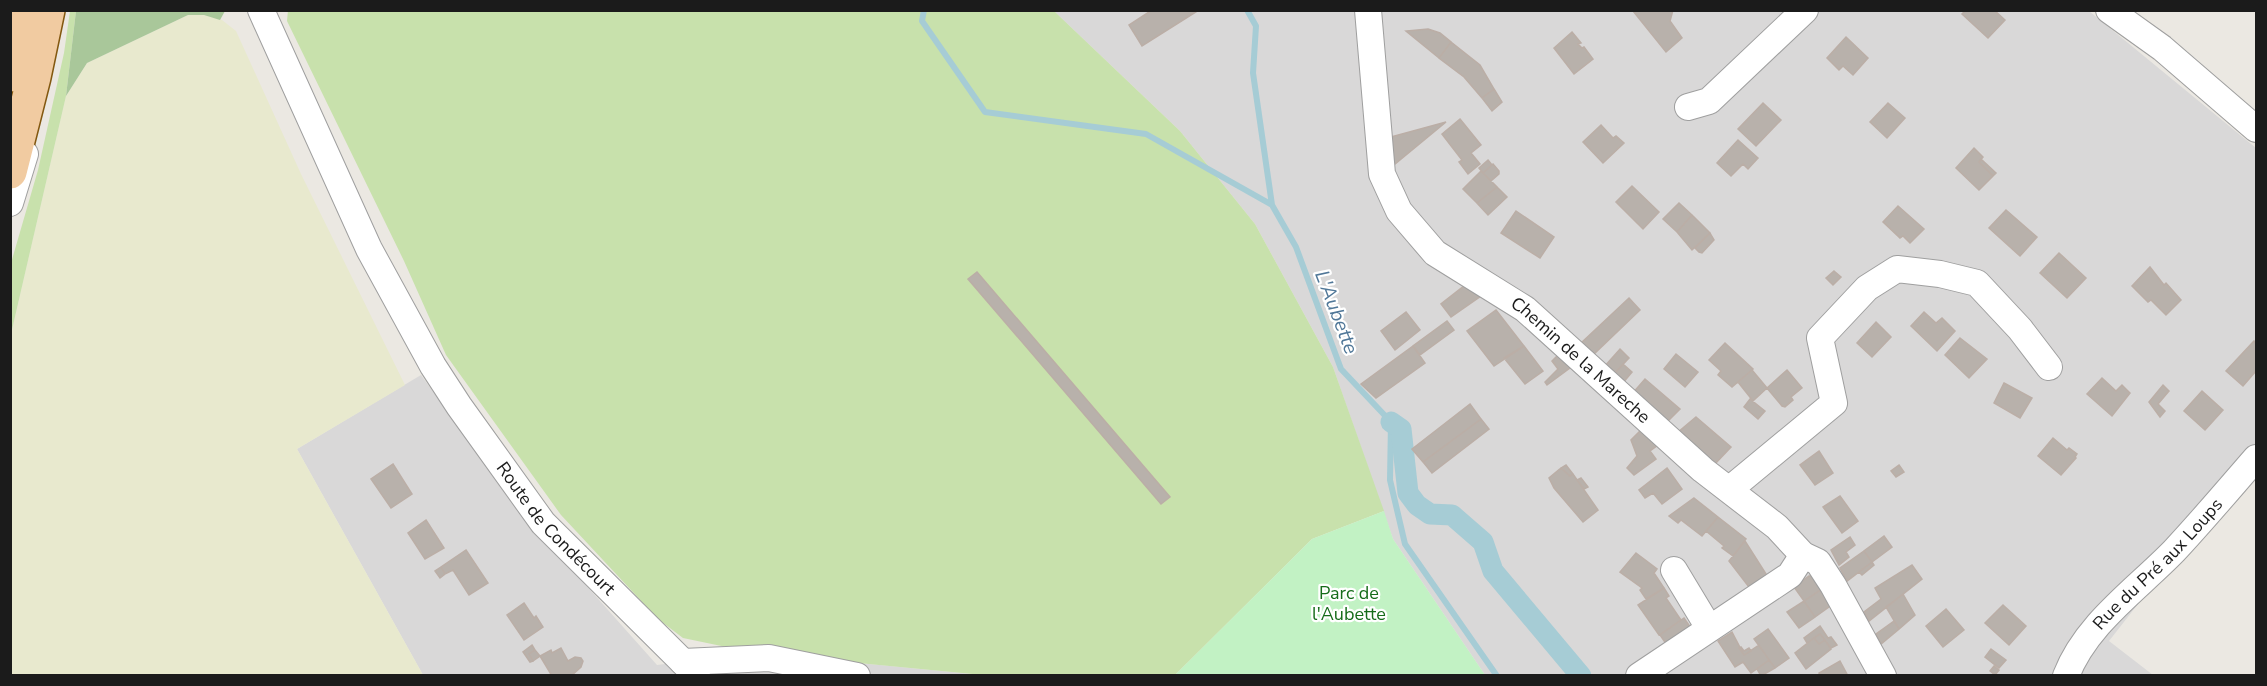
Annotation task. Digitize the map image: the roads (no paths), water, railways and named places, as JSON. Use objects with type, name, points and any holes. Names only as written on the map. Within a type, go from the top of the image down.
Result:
[{"type":"main road","points":[[10,75],[15,10]]},
{"type":"main road","points":[[10,172],[48,10]]},
{"type":"street","points":[[10,203],[34,121],[57,10]]},
{"type":"street","name":"Route de Condécourt","points":[[261,10],[369,249],[433,366],[459,406],[543,522],[690,669]]},
{"type":"street","name":"Chemin de la Mareche","points":[[1368,10],[1382,174],[1399,211],[1435,253],[1525,309],[1703,470],[1777,527],[1803,555],[1818,562],[1883,675]]},
{"type":"street","points":[[1688,107],[1709,101],[1805,10]]},
{"type":"street","points":[[2109,10],[2162,48],[2256,129]]},
{"type":"street","points":[[1730,489],[1834,403],[1820,338],[1867,288],[1897,269],[1940,274],[1977,283],[2020,329],[2049,366]]},
{"type":"street","name":"Rue du Pré aux Loups","points":[[2066,675],[2081,648],[2100,622],[2173,551],[2256,458]]},
{"type":"street","points":[[1639,675],[1790,575],[1803,555]]},
{"type":"street","points":[[1674,570],[1709,628]]},
{"type":"street","points":[[690,669],[770,658],[857,675]]},
{"type":"waterway","name":"L'Aubette","points":[[924,10],[922,21],[985,112],[1146,134],[1272,205]]},
{"type":"waterway","name":"L'Aubette","points":[[1247,10],[1256,26],[1253,73],[1272,205],[1296,247],[1341,369],[1391,422],[1390,480],[1405,544],[1497,676]]},
{"type":"waterway","points":[[1391,422],[1401,429],[1408,493],[1417,505],[1430,514],[1452,515],[1483,542],[1493,571],[1581,676]]},
{"type":"park label","name":"Parc de l'Aubette","points":[[1349,603]]}]
